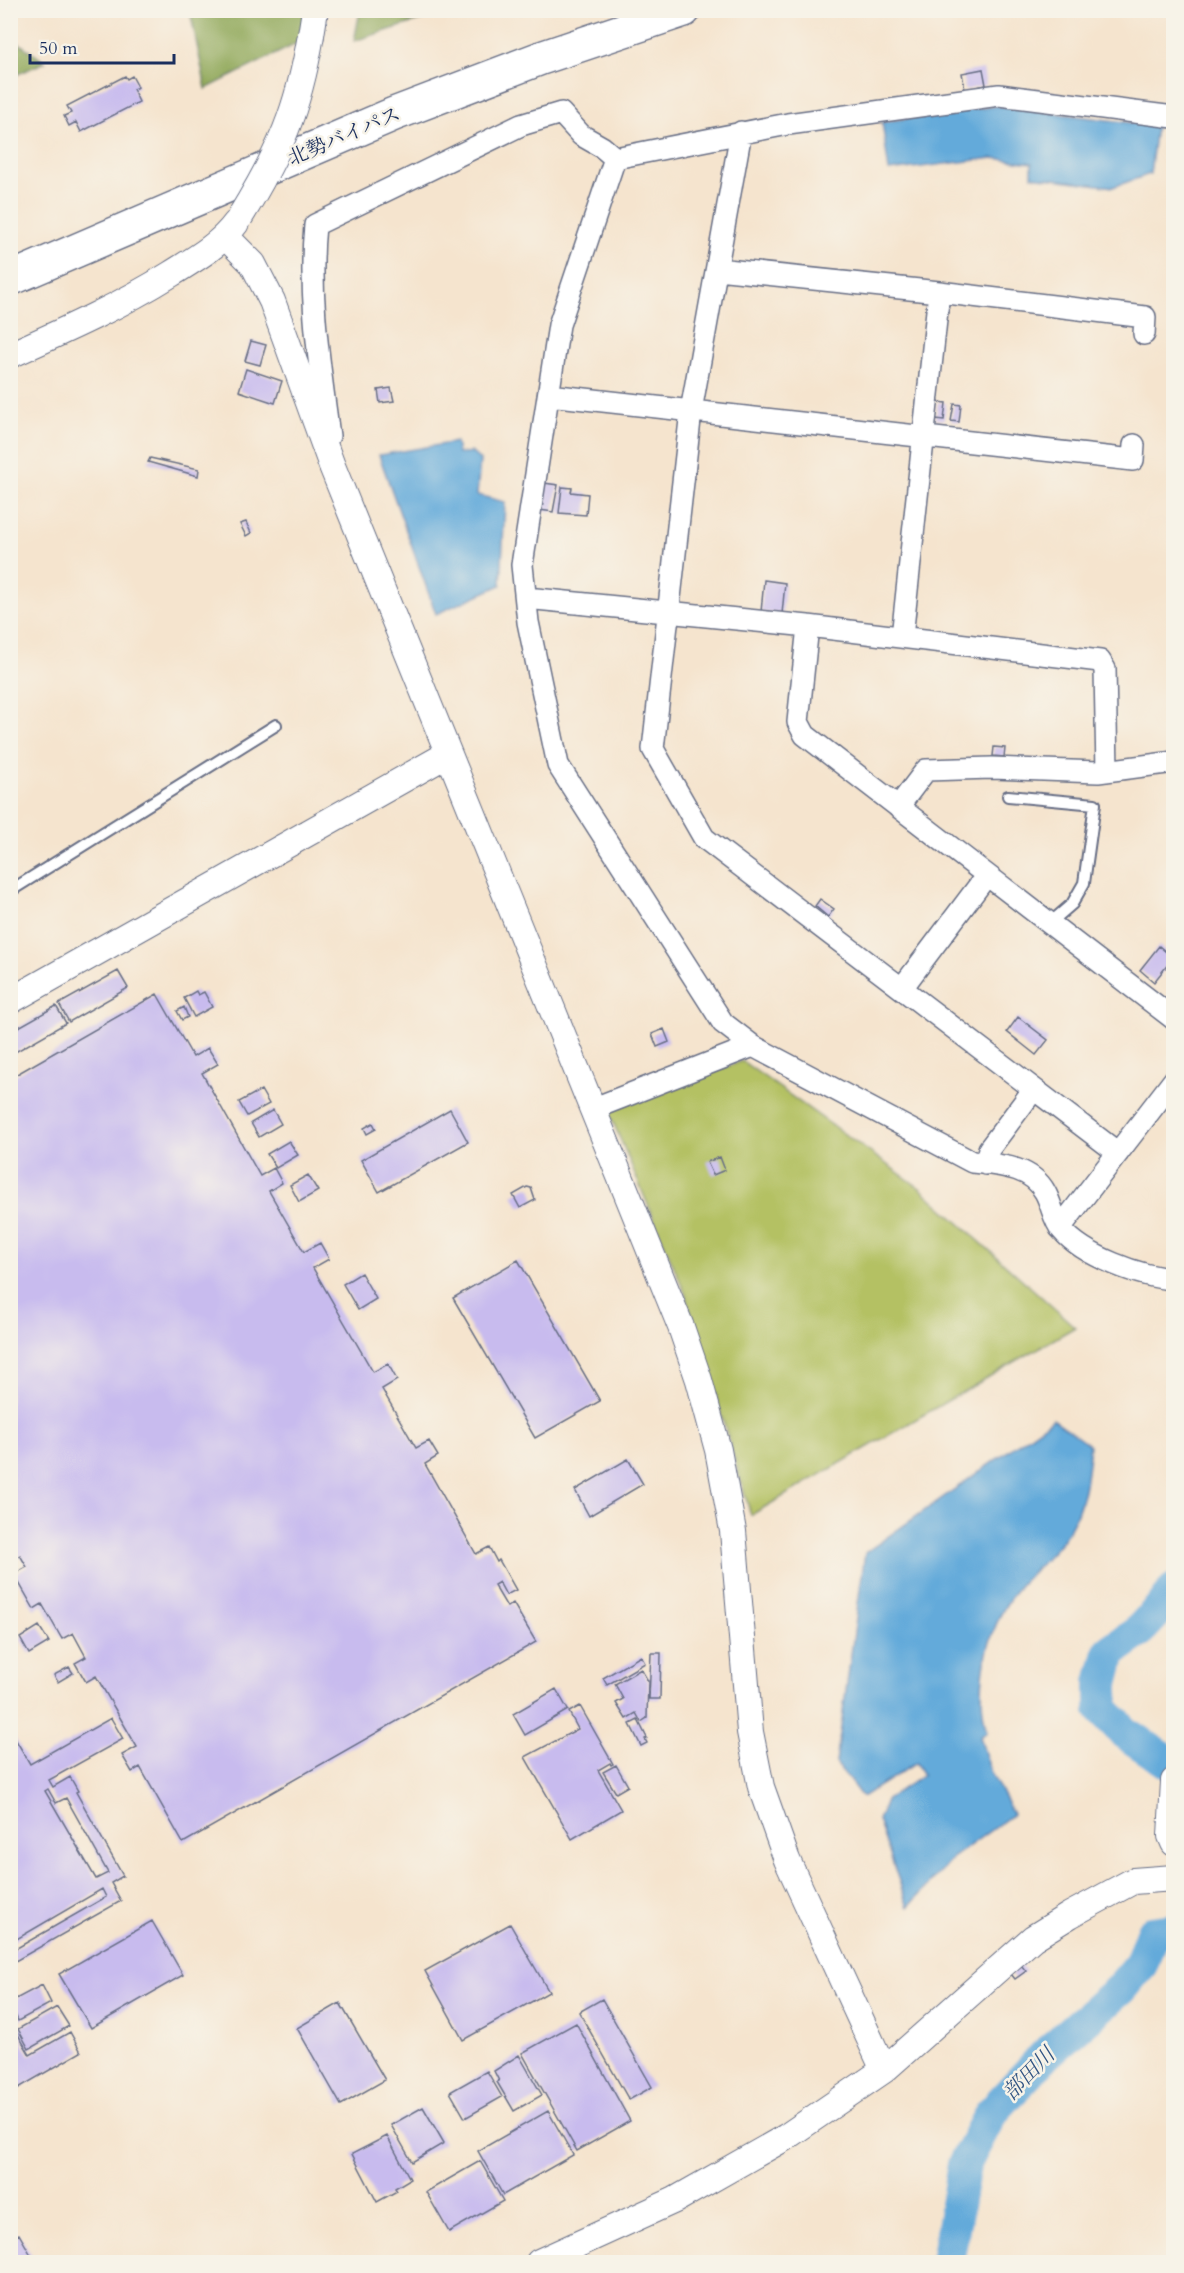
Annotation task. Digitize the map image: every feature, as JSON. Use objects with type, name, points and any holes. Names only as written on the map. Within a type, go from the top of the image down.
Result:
[{"type":"highway","name":"北勢バイパス","points":[[10,279],[394,114],[541,58],[684,10]]},
{"type":"street","points":[[10,355],[134,297],[233,227],[283,141],[295,110],[313,23]]},
{"type":"street","points":[[615,158],[741,132],[999,95],[1173,117]]},
{"type":"street","points":[[332,466],[316,333],[313,247],[315,225],[521,125],[561,113],[581,135],[602,147],[615,158]]},
{"type":"street","points":[[741,132],[691,411],[653,749],[704,838],[1118,1154]]},
{"type":"street","points":[[615,158],[559,325],[522,565],[526,598],[558,765],[723,1023],[753,1046],[972,1162],[1009,1166],[1031,1178],[1045,1191],[1060,1228],[1075,1243],[1139,1273],[1173,1279]]},
{"type":"street","points":[[233,227],[272,302],[332,466],[681,1327],[699,1380],[718,1450],[733,1531],[747,1708],[761,1787],[787,1860],[884,2070]]},
{"type":"street","points":[[717,268],[1145,317],[1144,334]]},
{"type":"street","points":[[903,637],[939,292]]},
{"type":"street","points":[[549,395],[1133,460],[1134,445]]},
{"type":"street","points":[[526,598],[808,626],[1100,661],[1105,669],[1107,771]]},
{"type":"street","points":[[808,626],[798,722],[805,735],[1173,1019]]},
{"type":"street","points":[[10,1001],[448,754]]},
{"type":"street","points":[[898,807],[926,770],[992,768],[1107,771],[1173,762]]},
{"type":"street","points":[[902,988],[987,875]]},
{"type":"street","points":[[592,1109],[753,1046]]},
{"type":"street","points":[[1060,1228],[1173,1080]]},
{"type":"street","points":[[985,1164],[989,1149],[1034,1089]]},
{"type":"street","points":[[1172,1840],[1173,1781]]},
{"type":"street","points":[[539,2262],[675,2200],[786,2137],[884,2070],[1033,1938],[1133,1881],[1173,1878]]},
{"type":"lane","points":[[10,891],[276,725]]},
{"type":"lane","points":[[1008,796],[1095,804],[1084,882],[1072,904],[1050,923]]},
{"type":"green space","points":[[360,10],[451,11],[354,41]]},
{"type":"green space","points":[[190,11],[305,11],[302,41],[206,89]]},
{"type":"green space","points":[[11,37],[45,62],[11,77]]},
{"type":"green space","points":[[742,1061],[920,1188],[1075,1327],[751,1515],[685,1293],[608,1110]]},
{"type":"water","points":[[997,106],[1156,126],[1150,174],[1113,187],[1032,176],[1032,163],[993,158],[889,171],[882,122]]},
{"type":"water","points":[[456,442],[458,454],[471,452],[480,460],[477,495],[505,502],[501,585],[436,614],[379,455]]},
{"type":"water","points":[[1053,1419],[1090,1445],[1081,1501],[1073,1523],[1062,1540],[1021,1584],[1000,1616],[992,1635],[983,1674],[983,1713],[987,1732],[980,1737],[991,1773],[1013,1814],[954,1857],[908,1907],[878,1820],[887,1799],[923,1775],[916,1763],[862,1797],[836,1763],[865,1553]]},
{"type":"building","points":[[983,69],[986,85],[965,90],[962,73]]},
{"type":"building","points":[[125,76],[127,79],[132,76],[138,87],[133,89],[139,102],[81,132],[76,122],[69,126],[64,116],[71,113],[67,106]]},
{"type":"building","points":[[251,341],[266,345],[260,365],[245,361]]},
{"type":"building","points":[[246,369],[282,381],[275,403],[239,391]]},
{"type":"building","points":[[391,388],[394,401],[380,403],[378,390]]},
{"type":"building","points":[[938,402],[946,403],[944,420],[936,419]]},
{"type":"building","points":[[954,404],[961,405],[959,422],[951,421]]},
{"type":"building","points":[[150,458],[199,469],[198,476],[148,462]]},
{"type":"building","points":[[544,483],[558,485],[553,512],[540,510]]},
{"type":"building","points":[[562,487],[572,488],[571,492],[588,494],[586,515],[559,513]]},
{"type":"building","points":[[246,522],[251,533],[246,536],[240,524]]},
{"type":"building","points":[[764,580],[785,583],[782,614],[761,612]]},
{"type":"building","points":[[994,747],[1005,748],[1004,757],[993,756]]},
{"type":"building","points":[[820,899],[834,909],[828,917],[815,906]]},
{"type":"building","points":[[1159,946],[1173,958],[1154,982],[1140,970]]},
{"type":"building","points":[[118,971],[128,988],[69,1022],[59,1004]]},
{"type":"building","points":[[196,991],[198,995],[204,992],[212,1007],[194,1017],[184,998]]},
{"type":"building","points":[[157,994],[193,1057],[208,1048],[218,1064],[202,1073],[260,1176],[274,1168],[282,1183],[269,1191],[304,1252],[320,1243],[329,1259],[313,1268],[373,1372],[388,1364],[397,1380],[382,1389],[416,1448],[429,1441],[438,1456],[425,1464],[476,1554],[489,1547],[497,1562],[499,1560],[516,1590],[506,1595],[499,1582],[494,1585],[507,1607],[513,1603],[536,1642],[183,1843],[140,1767],[132,1772],[122,1755],[137,1747],[96,1676],[86,1682],[75,1663],[86,1657],[73,1633],[62,1639],[42,1604],[34,1609],[14,1574],[27,1567],[20,1555],[14,1559],[10,1553],[10,1078]]},
{"type":"building","points":[[56,1006],[66,1023],[10,1055],[10,1032]]},
{"type":"building","points":[[184,1007],[188,1017],[182,1020],[177,1011]]},
{"type":"building","points":[[1018,1017],[1048,1040],[1036,1055],[1007,1032]]},
{"type":"building","points":[[664,1029],[669,1042],[657,1047],[652,1034]]},
{"type":"building","points":[[261,1090],[269,1104],[247,1116],[239,1102]]},
{"type":"building","points":[[450,1109],[468,1142],[379,1192],[361,1160]]},
{"type":"building","points":[[273,1110],[281,1124],[259,1137],[251,1123]]},
{"type":"building","points":[[373,1123],[376,1129],[367,1134],[364,1128]]},
{"type":"building","points":[[289,1141],[298,1155],[276,1168],[267,1154]]},
{"type":"building","points":[[720,1157],[725,1170],[713,1175],[707,1162]]},
{"type":"building","points":[[308,1175],[318,1191],[299,1202],[290,1185]]},
{"type":"building","points":[[527,1187],[531,1188],[535,1200],[520,1208],[513,1195]]},
{"type":"building","points":[[518,1260],[600,1401],[535,1438],[453,1298]]},
{"type":"building","points":[[361,1273],[376,1299],[358,1310],[343,1284]]},
{"type":"building","points":[[628,1459],[643,1484],[589,1516],[575,1490]]},
{"type":"building","points":[[39,1626],[49,1642],[29,1654],[20,1638]]},
{"type":"building","points":[[651,1653],[661,1653],[660,1699],[649,1699]]},
{"type":"building","points":[[641,1656],[645,1663],[607,1685],[603,1678]]},
{"type":"building","points":[[69,1667],[73,1673],[58,1682],[54,1675]]},
{"type":"building","points":[[641,1669],[648,1681],[647,1718],[641,1722],[636,1713],[626,1719],[616,1703],[623,1699],[615,1684]]},
{"type":"building","points":[[556,1689],[568,1710],[525,1735],[513,1714]]},
{"type":"building","points":[[580,1706],[613,1764],[610,1763],[598,1770],[621,1810],[572,1839],[525,1757],[578,1729],[569,1712]]},
{"type":"building","points":[[111,1718],[123,1739],[49,1780],[53,1787],[70,1777],[123,1876],[111,1883],[121,1901],[10,1964],[10,1952],[106,1897],[102,1889],[10,1943],[10,1730],[30,1764]],"holes":[[[48,1789],[56,1803],[66,1798],[108,1873],[96,1879],[45,1791]]]},
{"type":"building","points":[[638,1720],[647,1738],[645,1739],[647,1743],[641,1746],[630,1724]]},
{"type":"building","points":[[616,1765],[628,1786],[616,1793],[603,1772]]},
{"type":"building","points":[[152,1921],[183,1975],[91,2028],[59,1974]]},
{"type":"building","points":[[510,1924],[549,1992],[463,2040],[425,1971]]},
{"type":"building","points":[[1021,1965],[1026,1971],[1015,1979],[1011,1974]]},
{"type":"building","points":[[42,1985],[51,2003],[18,2021],[10,2002]]},
{"type":"building","points":[[602,1999],[652,2087],[629,2100],[579,2012]]},
{"type":"building","points":[[340,2003],[385,2080],[341,2105],[297,2028]]},
{"type":"building","points":[[57,2007],[69,2026],[29,2049],[18,2029]]},
{"type":"building","points":[[10,2021],[30,2055],[70,2032],[81,2052],[10,2093]]},
{"type":"building","points":[[576,2023],[630,2121],[577,2151],[522,2053]]},
{"type":"building","points":[[519,2055],[542,2095],[514,2111],[497,2082],[499,2081],[494,2071]]},
{"type":"building","points":[[487,2071],[502,2097],[465,2118],[450,2092]]},
{"type":"building","points":[[423,2107],[444,2143],[412,2162],[391,2125]]},
{"type":"building","points":[[548,2111],[573,2155],[503,2195],[478,2151]]},
{"type":"building","points":[[387,2136],[410,2179],[395,2188],[397,2191],[377,2202],[352,2154]]},
{"type":"building","points":[[480,2161],[503,2201],[449,2232],[426,2192]]},
{"type":"building","points":[[19,2234],[35,2262],[10,2262],[10,2239]]},
{"type":"waterway","name":"部田川","points":[[1174,1590],[1168,1600],[1137,1633],[1110,1652],[1102,1683],[1102,1709],[1125,1733],[1174,1766]]},
{"type":"waterway","name":"部田川","points":[[947,2262],[964,2165],[991,2113],[1046,2054],[1120,1989],[1141,1964],[1152,1933],[1174,1930]]}]
